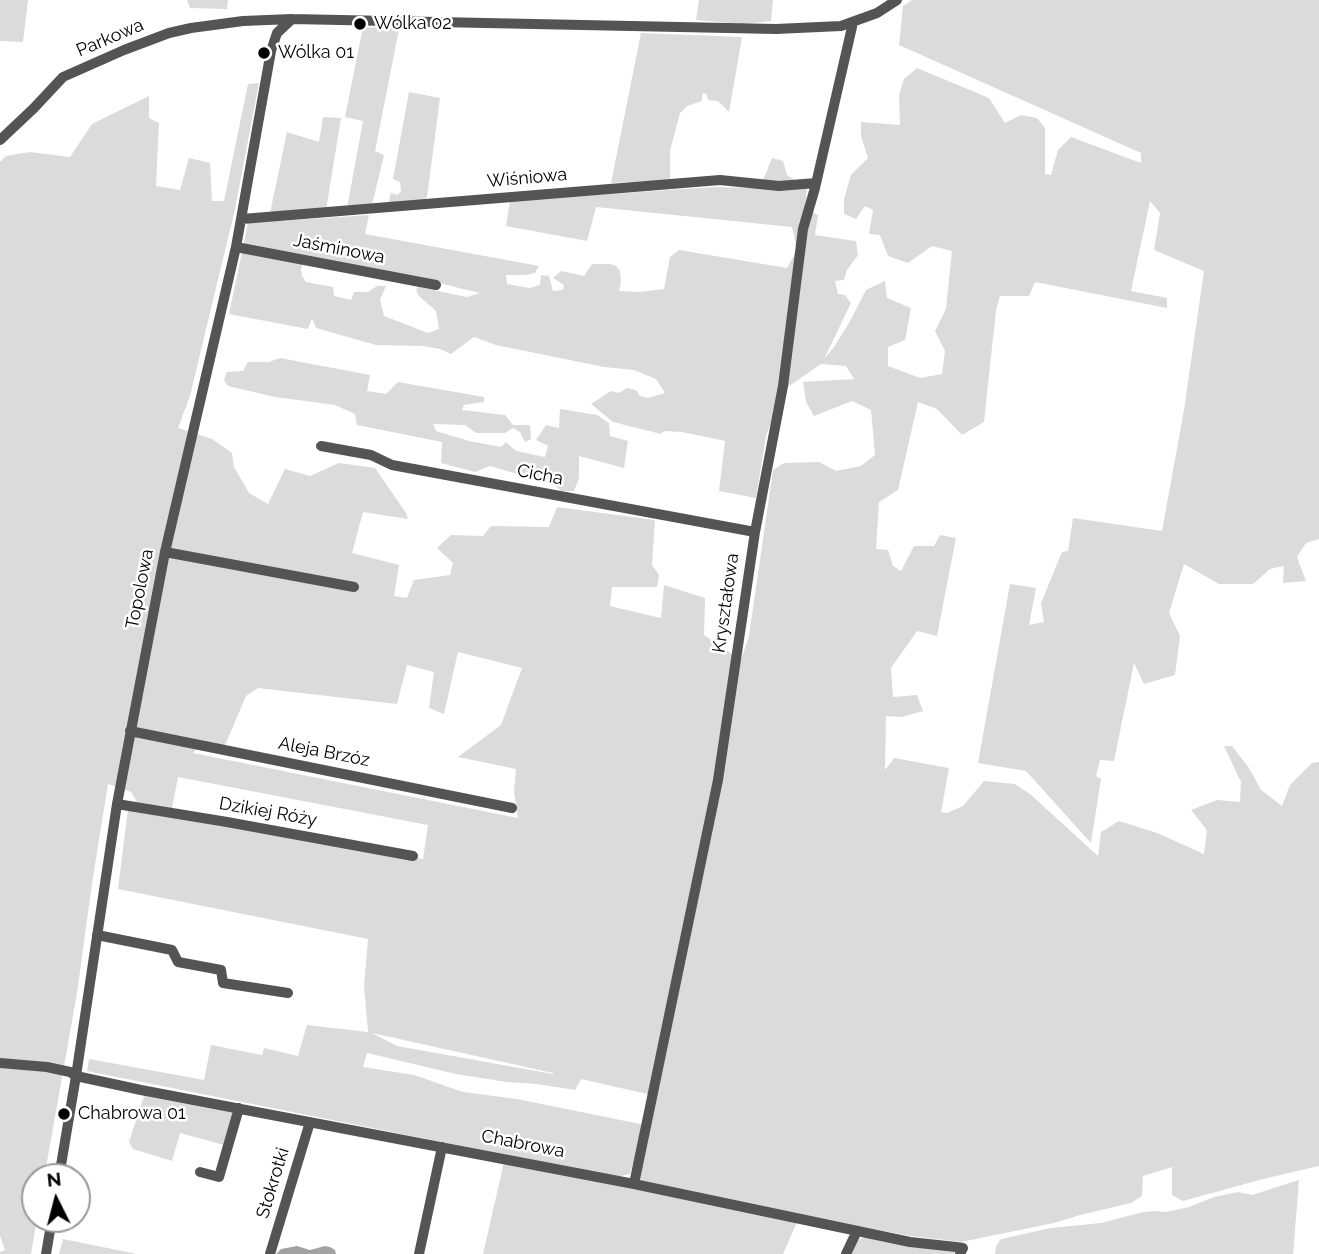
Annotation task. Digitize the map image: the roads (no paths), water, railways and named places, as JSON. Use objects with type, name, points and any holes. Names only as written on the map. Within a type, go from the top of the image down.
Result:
[{"type":"street","name":"Parkowa","points":[[0,140],[63,77],[124,50],[169,33],[191,28],[243,21],[292,19],[776,29],[849,26],[897,0]]},
{"type":"street","name":"Topolowa","points":[[61,1163],[117,804],[165,552],[242,219],[271,51],[277,33],[292,19]]},
{"type":"street","name":"Kryształowa","points":[[634,1184],[718,779],[755,532],[782,393],[803,229],[816,183],[849,26]]},
{"type":"street","name":"Wiśniowa","points":[[242,219],[720,180],[779,186],[816,183]]},
{"type":"street","name":"Jaśminowa","points":[[236,247],[436,285]]},
{"type":"street","name":"Cicha","points":[[321,446],[371,456],[392,465],[755,532]]},
{"type":"street","points":[[165,552],[354,587]]},
{"type":"street","name":"Aleja Brzóz","points":[[130,731],[512,808]]},
{"type":"street","name":"Dzikiej Róży","points":[[117,804],[413,856]]},
{"type":"street","points":[[97,935],[172,950],[178,962],[221,970],[223,983],[288,993]]},
{"type":"street","name":"Chabrowa","points":[[0,1063],[47,1067],[76,1076],[634,1184],[961,1251]]},
{"type":"street","points":[[200,1172],[219,1177],[239,1108]]},
{"type":"street","name":"Stokrotki","points":[[270,1254],[310,1122]]},
{"type":"street","points":[[419,1254],[442,1147]]},
{"type":"street","points":[[846,1254],[857,1231]]},
{"type":"street","points":[[46,1254],[50,1233]]},
{"type":"place","name":"Wólka 02","points":[[360,24]]},
{"type":"place","name":"Wólka 01","points":[[264,53]]},
{"type":"place","name":"Chabrowa 01","points":[[64,1114]]}]
